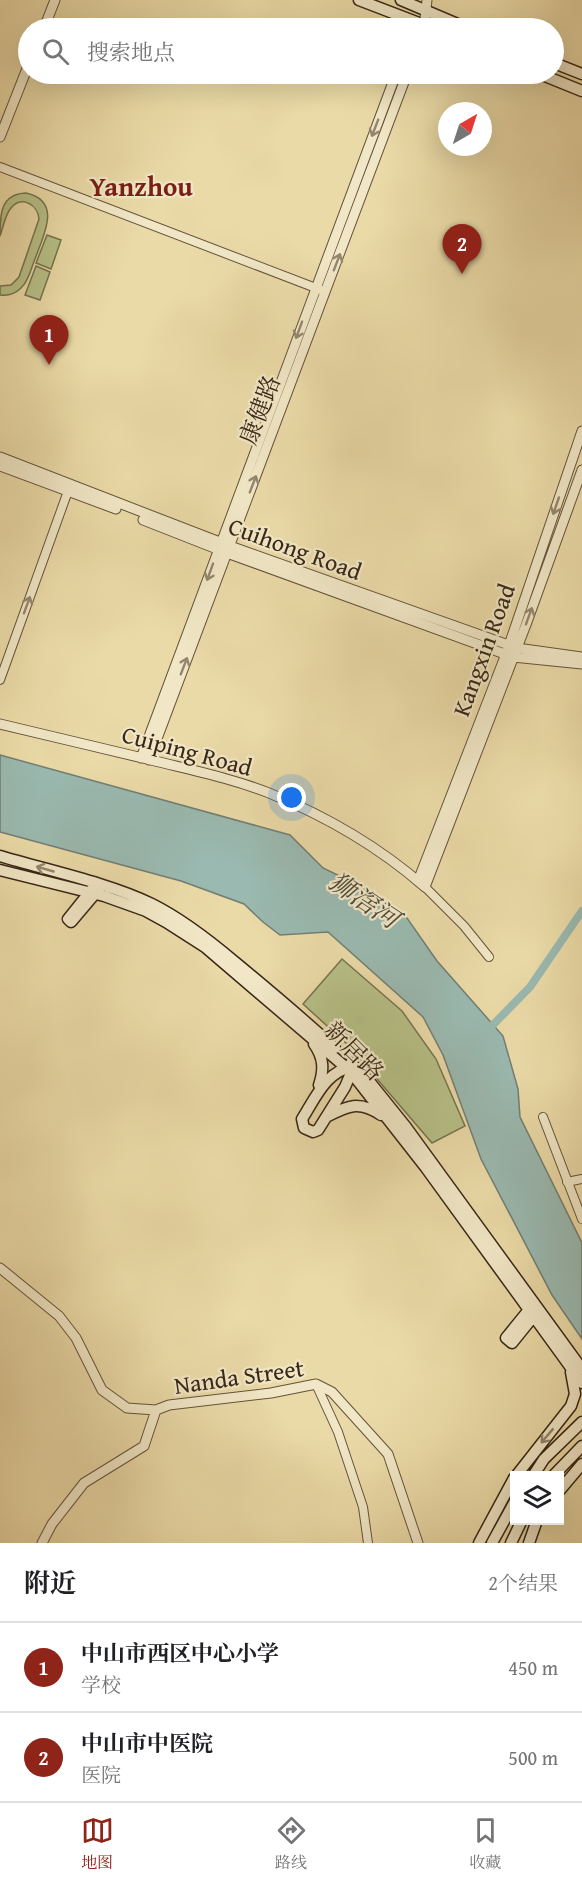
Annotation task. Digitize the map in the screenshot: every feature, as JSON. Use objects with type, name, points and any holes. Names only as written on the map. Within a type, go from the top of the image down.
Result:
[{"type":"main road","points":[[359,0],[401,18]]},
{"type":"main road","points":[[401,0],[426,5],[449,18]]},
{"type":"main road","points":[[564,67],[582,74]]},
{"type":"main road","points":[[564,84],[582,91]]},
{"type":"main road","name":"新居路","points":[[0,856],[95,889],[146,911],[176,928],[205,947],[351,1069],[577,1366],[582,1383]]},
{"type":"main road","name":"新居路","points":[[0,870],[95,889],[151,904],[203,936],[280,999],[406,1127],[534,1310]]},
{"type":"main road","points":[[298,1026],[317,1048],[322,1059],[324,1072],[313,1101]]},
{"type":"main road","points":[[351,1069],[318,1130],[313,1132],[304,1128],[302,1119],[326,1081],[351,1069]]},
{"type":"main road","points":[[313,1101],[323,1104],[328,1109],[327,1115]]},
{"type":"main road","points":[[327,1115],[354,1105],[366,1107],[390,1121]]},
{"type":"main road","points":[[520,1471],[571,1406],[575,1394],[573,1377],[577,1366]]},
{"type":"main road","points":[[536,1471],[582,1422]]},
{"type":"main road","points":[[558,1471],[582,1446]]},
{"type":"main road","points":[[564,1485],[582,1464]]},
{"type":"main road","points":[[479,1543],[510,1486]]},
{"type":"main road","points":[[492,1543],[510,1510]]},
{"type":"main road","points":[[511,1543],[520,1525]]},
{"type":"main road","points":[[529,1543],[536,1525]]},
{"type":"street","points":[[48,18],[55,0]]},
{"type":"street","points":[[414,3],[419,18]]},
{"type":"street","points":[[0,137],[21,84]]},
{"type":"street","name":"康健路","points":[[224,548],[315,287],[392,84]]},
{"type":"street","name":"康健路","points":[[145,759],[224,548],[326,292],[403,84]]},
{"type":"street","points":[[0,167],[326,292]]},
{"type":"street","name":"Kangxin Road","points":[[511,651],[582,430]]},
{"type":"street","name":"Cuihong Road","points":[[0,457],[224,548]]},
{"type":"street","name":"Cuihong Road","points":[[0,466],[511,651],[582,664]]},
{"type":"street","name":"Kangxin Road","points":[[422,884],[582,470]]},
{"type":"street","points":[[0,680],[68,491]]},
{"type":"street","name":"Cuihong Road","points":[[511,651],[582,657]]},
{"type":"street","name":"Cuiping Road","points":[[0,724],[222,778],[289,801],[353,834],[393,861],[422,884],[464,926],[489,957]]},
{"type":"street","points":[[543,1117],[582,1219]]},
{"type":"street","points":[[567,1182],[582,1179]]},
{"type":"street","points":[[0,1268],[59,1316],[76,1338],[102,1390],[128,1408],[156,1410]]},
{"type":"street","points":[[316,1384],[338,1432],[363,1507],[369,1543]]},
{"type":"street","name":"Nanda Street","points":[[42,1543],[52,1524],[84,1483],[144,1446],[156,1410],[168,1405],[271,1393],[316,1384],[332,1392],[388,1454],[418,1543]]},
{"type":"green space","points":[[26,193],[37,197],[44,203],[47,211],[45,230],[24,285],[14,293],[0,295],[0,286],[11,285],[19,277],[39,219],[36,210],[29,203],[15,204],[7,214],[0,236],[1,213],[11,197]]},
{"type":"green space","points":[[47,235],[61,240],[51,269],[36,263]]},
{"type":"green space","points":[[36,266],[50,272],[40,300],[25,295]]},
{"type":"green space","points":[[342,959],[402,1011],[436,1059],[465,1126],[432,1143],[348,1045],[303,1004]]},
{"type":"water","name":"狮滘河","points":[[0,755],[290,835],[323,868],[360,886],[407,918],[437,961],[503,1036],[518,1089],[520,1117],[582,1243],[582,1339],[552,1295],[481,1159],[443,1055],[423,1017],[328,932],[280,935],[244,904],[181,881],[0,832]]},
{"type":"waterway","points":[[487,1031],[530,987],[582,911]]},
{"type":"place","name":"中山市中医院","points":[[462,274]]},
{"type":"place","name":"中山市西区中心小学","points":[[49,365]]},
{"type":"district","name":"Yanzhou","points":[[141,187]]}]
